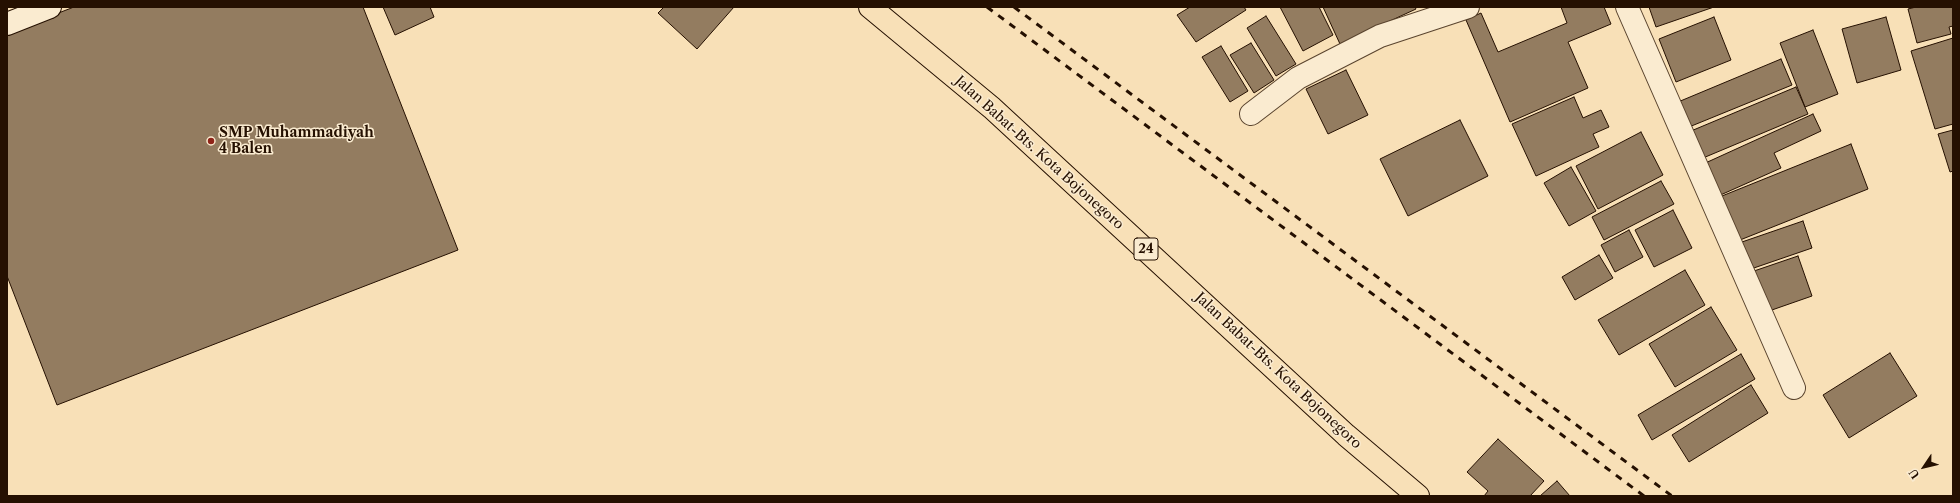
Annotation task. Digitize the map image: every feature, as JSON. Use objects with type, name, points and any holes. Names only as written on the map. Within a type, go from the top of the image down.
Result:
[{"type":"highway","name":"Jalan Babat-Bts. Kota Bojonegoro","points":[[870,7],[992,108],[1346,435],[1418,496]]},
{"type":"street","points":[[7,24],[50,7]]},
{"type":"street","points":[[1251,114],[1298,78],[1380,36],[1468,7]]},
{"type":"street","points":[[1627,7],[1794,388]]},
{"type":"building","name":"SMP Muhammadiyah 4 Balen","points":[[74,7],[363,7],[458,250],[57,405],[7,276],[7,33]]},
{"type":"building","points":[[383,7],[430,7],[434,17],[395,35]]},
{"type":"building","points":[[664,7],[734,7],[697,49],[658,13]]},
{"type":"building","points":[[1190,7],[1244,7],[1246,10],[1196,42],[1177,15]]},
{"type":"building","points":[[1280,7],[1319,7],[1333,35],[1303,51]]},
{"type":"building","points":[[1323,7],[1415,7],[1416,9],[1340,44]]},
{"type":"building","points":[[1561,7],[1604,7],[1611,24],[1568,42],[1588,88],[1510,122],[1466,20],[1481,13],[1498,52],[1567,23]]},
{"type":"building","points":[[1649,7],[1714,7],[1656,27]]},
{"type":"building","points":[[1916,7],[1953,7],[1953,26],[1949,27],[1951,34],[1917,43],[1908,9]]},
{"type":"building","points":[[1266,16],[1296,64],[1276,76],[1247,28]]},
{"type":"building","points":[[1714,17],[1731,60],[1676,82],[1659,39]]},
{"type":"building","points":[[1886,17],[1901,70],[1857,83],[1842,29]]},
{"type":"building","points":[[1813,30],[1838,94],[1805,107],[1780,43]]},
{"type":"building","points":[[1953,38],[1953,124],[1935,129],[1911,51]]},
{"type":"building","points":[[1251,43],[1274,80],[1254,93],[1230,55]]},
{"type":"building","points":[[1221,46],[1248,91],[1230,102],[1202,57]]},
{"type":"building","points":[[1781,59],[1792,85],[1689,127],[1678,102]]},
{"type":"building","points":[[1346,70],[1368,115],[1328,134],[1306,89]]},
{"type":"building","points":[[1796,87],[1808,114],[1703,158],[1691,131]]},
{"type":"building","points":[[1574,97],[1583,118],[1601,110],[1609,127],[1593,134],[1599,147],[1536,176],[1512,124]]},
{"type":"building","points":[[1813,114],[1821,131],[1774,153],[1781,168],[1716,197],[1701,165]]},
{"type":"building","points":[[1460,120],[1488,176],[1408,216],[1380,159]]},
{"type":"building","points":[[1953,130],[1953,171],[1950,172],[1938,134]]},
{"type":"building","points":[[1641,132],[1663,175],[1598,209],[1576,166]]},
{"type":"building","points":[[1851,144],[1868,189],[1735,242],[1717,198]]},
{"type":"building","points":[[1571,167],[1596,211],[1569,226],[1544,183]]},
{"type":"building","points":[[1661,181],[1674,204],[1604,240],[1592,217]]},
{"type":"building","points":[[1673,210],[1692,248],[1654,267],[1635,230]]},
{"type":"building","points":[[1803,221],[1812,248],[1748,270],[1739,243]]},
{"type":"building","points":[[1629,230],[1643,257],[1615,272],[1601,245]]},
{"type":"building","points":[[1599,255],[1613,278],[1575,300],[1562,277]]},
{"type":"building","points":[[1798,256],[1812,296],[1769,311],[1754,271]]},
{"type":"building","points":[[1685,270],[1705,305],[1619,355],[1598,320]]},
{"type":"building","points":[[1711,307],[1737,350],[1675,387],[1649,344]]},
{"type":"building","points":[[1890,353],[1917,396],[1849,438],[1823,395]]},
{"type":"building","points":[[1741,354],[1755,379],[1652,440],[1638,415]]},
{"type":"building","points":[[1751,385],[1768,413],[1689,462],[1672,435]]},
{"type":"building","points":[[1498,439],[1544,481],[1530,496],[1484,496],[1488,491],[1467,472]]},
{"type":"building","points":[[1557,481],[1570,496],[1540,496]]},
{"type":"railway","points":[[987,7],[1644,496]]},
{"type":"railway","points":[[1014,7],[1672,496]]},
{"type":"place","name":"SMP Muhammadiyah 4 Balen","points":[[211,141]]}]
